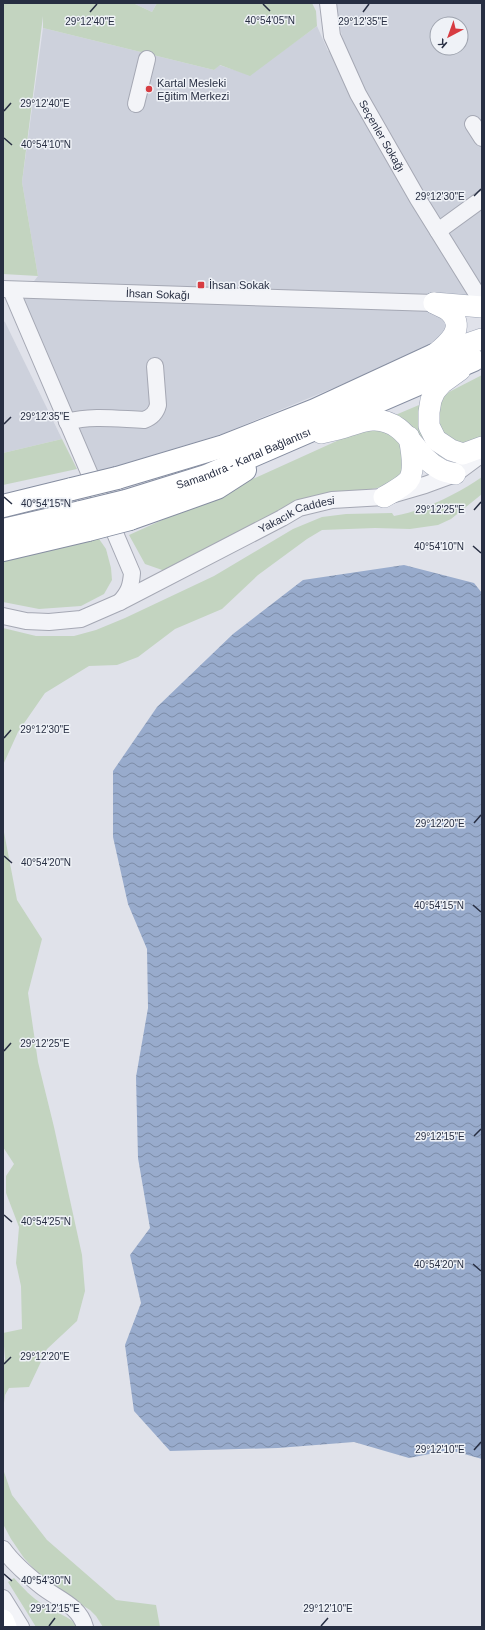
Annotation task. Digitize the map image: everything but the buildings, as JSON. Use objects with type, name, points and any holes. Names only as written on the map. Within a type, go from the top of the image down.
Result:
[{"type":"highway","name":"Samandıra - Kartal Bağlantısı","points":[[3,506],[117,478],[224,446],[315,410],[434,355]]},
{"type":"highway","name":"Samandıra - Kartal Bağlantısı","points":[[85,521],[217,488],[293,439],[478,358]]},
{"type":"highway","points":[[3,530],[85,521]]},
{"type":"highway","points":[[3,550],[85,521]]},
{"type":"main road","points":[[434,303],[482,307]]},
{"type":"main road","points":[[434,303],[450,312],[454,318],[456,326],[451,341],[434,355]]},
{"type":"main road","points":[[434,355],[482,339]]},
{"type":"main road","points":[[478,358],[442,383],[435,391],[431,400],[429,426],[436,440],[451,450],[463,454],[482,447]]},
{"type":"main road","points":[[293,439],[348,426],[362,421],[388,421],[398,427],[426,458],[440,469],[455,474]]},
{"type":"main road","points":[[384,497],[401,487],[409,480],[413,456],[408,437]]},
{"type":"main road","points":[[3,1620],[6,1627]]},
{"type":"street","points":[[320,3],[332,36]]},
{"type":"street","name":"Seçenler Sokağı","points":[[328,3],[332,36],[358,94],[438,231],[482,302]]},
{"type":"street","points":[[136,104],[148,59]]},
{"type":"street","points":[[473,124],[482,138]]},
{"type":"street","points":[[438,231],[482,199]]},
{"type":"street","points":[[6,292],[67,422],[132,573],[128,593],[120,602]]},
{"type":"street","name":"İhsan Sokağı","points":[[6,292],[434,303]]},
{"type":"street","points":[[67,422],[94,417],[144,420],[149,418],[156,410],[158,405],[155,366]]},
{"type":"street","name":"Yakacık Caddesi","points":[[3,616],[26,621],[49,622],[67,622],[81,619],[120,602],[299,508],[332,500],[384,497],[455,474],[482,454]]},
{"type":"street","points":[[126,560],[136,572],[143,576],[153,579],[170,576]]},
{"type":"street","points":[[3,1549],[30,1577],[78,1612],[84,1620],[85,1627]]},
{"type":"street","points":[[3,1598],[21,1627]]},
{"type":"shaded area","points":[[133,3],[157,3],[152,12]]},
{"type":"shaded area","points":[[334,3],[482,3],[482,290],[446,305],[445,342],[222,434],[98,472],[16,304],[38,276],[22,182],[43,28],[214,70],[219,65],[250,75],[317,26],[328,51],[344,44]]},
{"type":"shaded area","points":[[3,321],[5,322],[62,439],[3,453]]},
{"type":"green space","points":[[3,3],[133,3],[152,12],[157,3],[312,3],[316,11],[317,26],[250,76],[220,65],[214,70],[43,28],[43,16],[22,182],[38,276],[3,274]]},
{"type":"green space","points":[[482,375],[482,439],[467,448],[439,433],[437,402],[449,392]]},
{"type":"green space","points":[[419,405],[421,426],[426,441],[430,447],[453,465],[448,466],[393,416]]},
{"type":"green space","points":[[376,428],[395,436],[405,455],[400,476],[387,486],[289,505],[165,571],[145,564],[129,535],[361,430]]},
{"type":"green space","points":[[62,439],[77,469],[3,485],[3,453]]},
{"type":"green space","points":[[482,477],[482,494],[451,519],[438,525],[410,529],[375,528],[322,530],[307,539],[258,575],[222,609],[175,629],[138,657],[117,665],[89,666],[45,693],[18,732],[3,765],[3,628],[36,636],[74,636],[96,630],[214,576],[293,529],[322,517],[346,514],[392,513],[394,516],[405,514],[440,501],[462,490]]},
{"type":"green space","points":[[97,536],[106,549],[111,568],[112,580],[104,594],[81,606],[39,609],[3,602],[3,560]]},
{"type":"green space","points":[[3,827],[17,900],[42,939],[28,993],[38,1062],[82,1255],[85,1291],[77,1321],[47,1349],[29,1387],[9,1388],[5,1395],[3,1411],[3,1366],[5,1359],[3,1333],[22,1329],[21,1286],[16,1263],[19,1227],[6,1193],[6,1176],[14,1164],[3,1147]]},
{"type":"green space","points":[[3,1469],[12,1495],[47,1540],[116,1600],[156,1605],[160,1627],[103,1627],[90,1610],[48,1584],[24,1558],[3,1524]]},
{"type":"green space","points":[[14,1578],[36,1599],[71,1620],[79,1627],[36,1627],[8,1582]]},
{"type":"water","points":[[404,565],[474,583],[482,593],[482,1459],[450,1450],[409,1458],[354,1442],[278,1448],[170,1451],[134,1411],[125,1345],[141,1303],[130,1255],[150,1228],[138,1158],[136,1077],[148,1008],[147,949],[128,904],[113,837],[113,771],[157,707],[233,634],[303,580]]},
{"type":"place","name":"Kartal Mesleki Eğitim Merkezi","points":[[149,89]]},
{"type":"place","name":"İhsan Sokak","points":[[201,285]]}]
